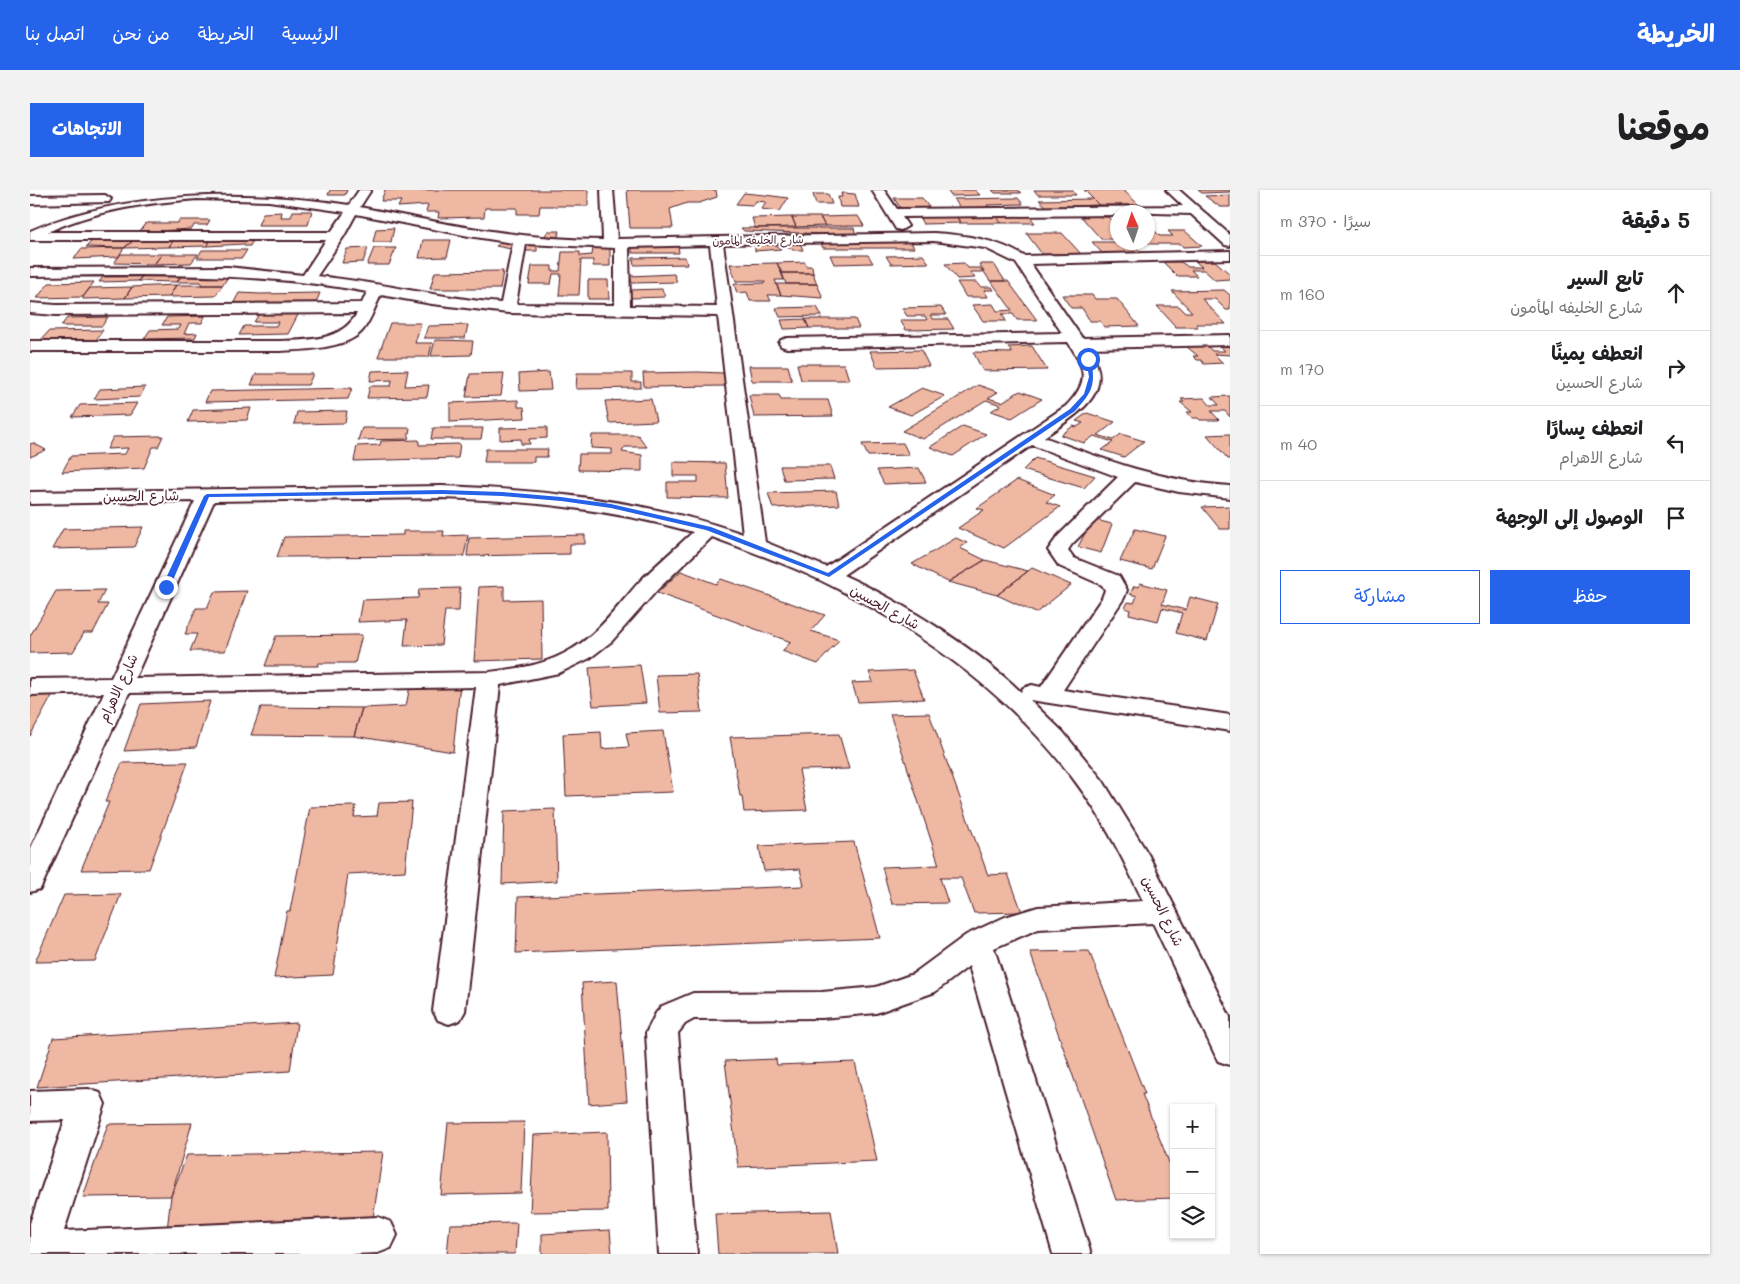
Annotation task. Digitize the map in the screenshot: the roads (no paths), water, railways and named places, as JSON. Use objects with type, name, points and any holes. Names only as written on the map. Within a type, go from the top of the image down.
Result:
[{"type":"street","points":[[308,278],[337,236],[365,190]]},
{"type":"street","points":[[607,190],[616,243],[623,310]]},
{"type":"street","points":[[878,190],[909,238]]},
{"type":"street","points":[[1172,190],[1230,242]]},
{"type":"street","name":"شارع الخليفه المأمون","points":[[30,236],[114,199],[158,199],[204,193],[319,204],[478,235],[520,240],[616,243],[909,238],[961,239],[987,244],[1008,251],[1021,260],[1088,359],[1092,377],[1087,394],[1072,410],[1032,439],[829,575]]},
{"type":"street","points":[[30,200],[114,199]]},
{"type":"street","points":[[893,213],[1194,210]]},
{"type":"street","points":[[30,236],[337,236]]},
{"type":"street","points":[[508,308],[520,240]]},
{"type":"street","points":[[716,241],[755,546]]},
{"type":"street","points":[[1021,260],[1230,255]]},
{"type":"street","points":[[30,272],[186,270],[308,278],[432,300],[508,308],[725,312]]},
{"type":"street","points":[[30,346],[309,345],[336,338],[355,329],[376,289]]},
{"type":"street","points":[[30,308],[56,310],[365,308]]},
{"type":"street","points":[[787,343],[1230,340]]},
{"type":"street","points":[[1032,439],[1167,486],[1206,492],[1230,492]]},
{"type":"street","points":[[1047,696],[1113,598],[1116,590],[1111,581],[1066,562],[1058,550],[1065,540],[1131,475]]},
{"type":"street","name":"شارع الحسين","points":[[30,498],[442,492],[502,494],[561,499],[611,506],[708,529],[829,575],[919,624],[1004,688],[1052,734],[1093,786],[1131,845],[1230,1051]]},
{"type":"street","name":"شارع الاهرام","points":[[30,881],[207,496]]},
{"type":"street","points":[[30,687],[489,679],[519,676],[547,670],[572,659],[592,647],[651,583],[708,529]]},
{"type":"street","points":[[449,1011],[489,679]]},
{"type":"street","points":[[1004,688],[1230,723]]},
{"type":"street","points":[[678,1254],[662,1033],[666,1020],[678,1010],[693,1006],[822,1005],[876,1000],[924,983],[977,943],[1002,930],[1038,918],[1163,911]]},
{"type":"street","points":[[977,943],[1072,1254]]},
{"type":"street","points":[[30,1106],[88,1104],[38,1252],[378,1234]]}]
